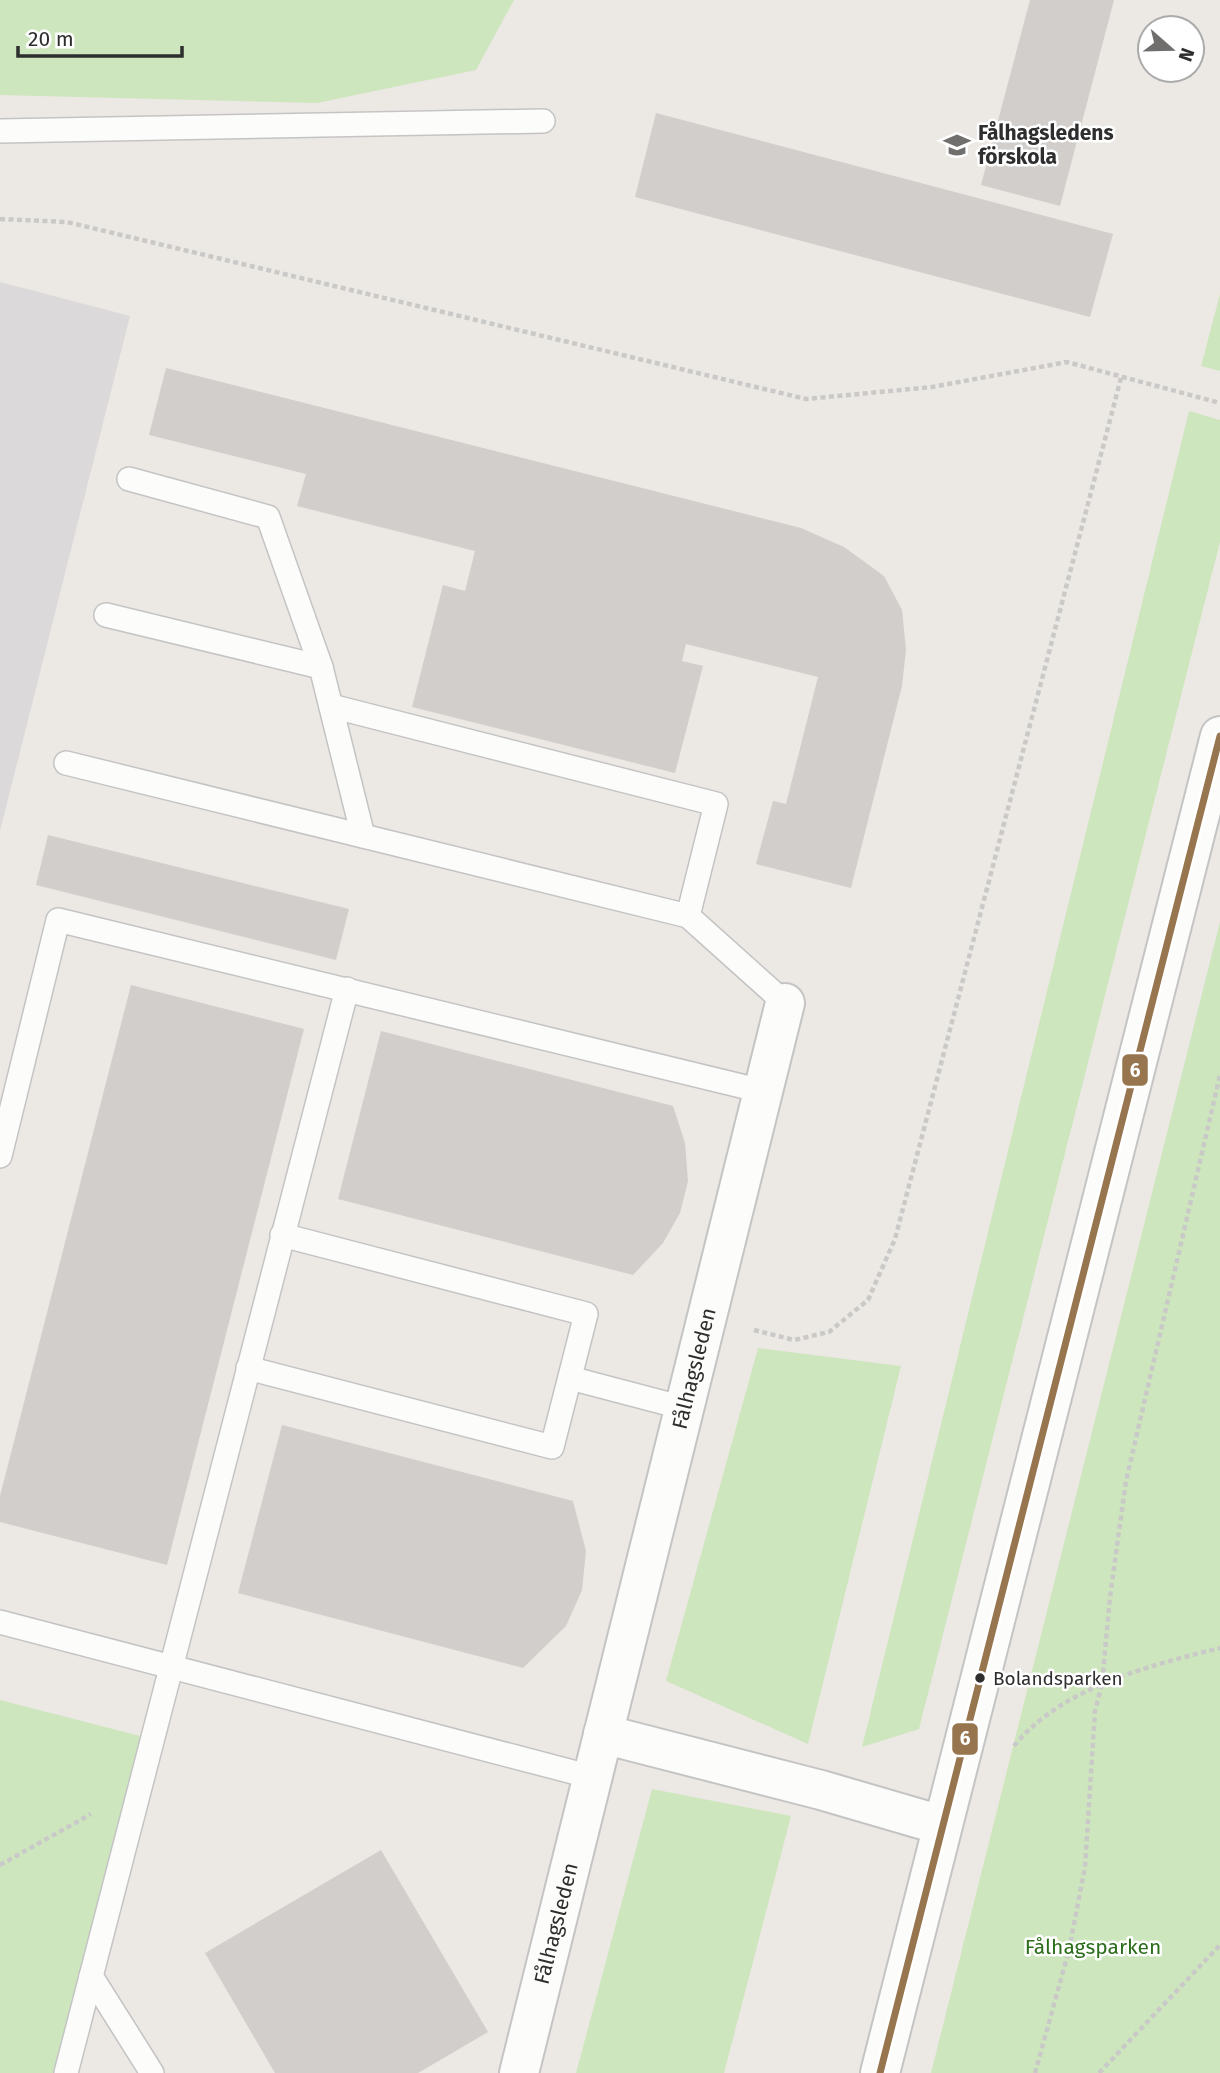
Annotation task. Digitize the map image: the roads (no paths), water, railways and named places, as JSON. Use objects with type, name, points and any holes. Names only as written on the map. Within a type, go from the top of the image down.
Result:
[{"type":"street","points":[[880,2073],[1220,736]]},
{"type":"street","name":"Fålhagsleden","points":[[519,2073],[785,1003]]},
{"type":"street","points":[[603,1734],[821,1790],[941,1825]]},
{"type":"lane","points":[[0,131],[543,121]]},
{"type":"lane","points":[[130,479],[268,517],[321,667],[363,836]]},
{"type":"lane","points":[[106,615],[321,667]]},
{"type":"lane","points":[[331,706],[716,804],[688,916]]},
{"type":"lane","points":[[66,763],[688,916],[785,1003]]},
{"type":"lane","points":[[0,1156],[58,920],[762,1090]]},
{"type":"lane","points":[[66,2073],[347,989]]},
{"type":"lane","points":[[248,1368],[552,1447],[570,1378],[586,1314],[282,1235]]},
{"type":"lane","points":[[570,1378],[684,1408]]},
{"type":"lane","points":[[0,1622],[592,1777]]},
{"type":"lane","points":[[91,1976],[152,2073]]},
{"type":"place","name":"Fålhagsledens förskola","points":[[957,145]]},
{"type":"place","name":"Bolandsparken","points":[[980,1678]]},
{"type":"park label","name":"Fålhagsparken","points":[[1093,1947]]}]
